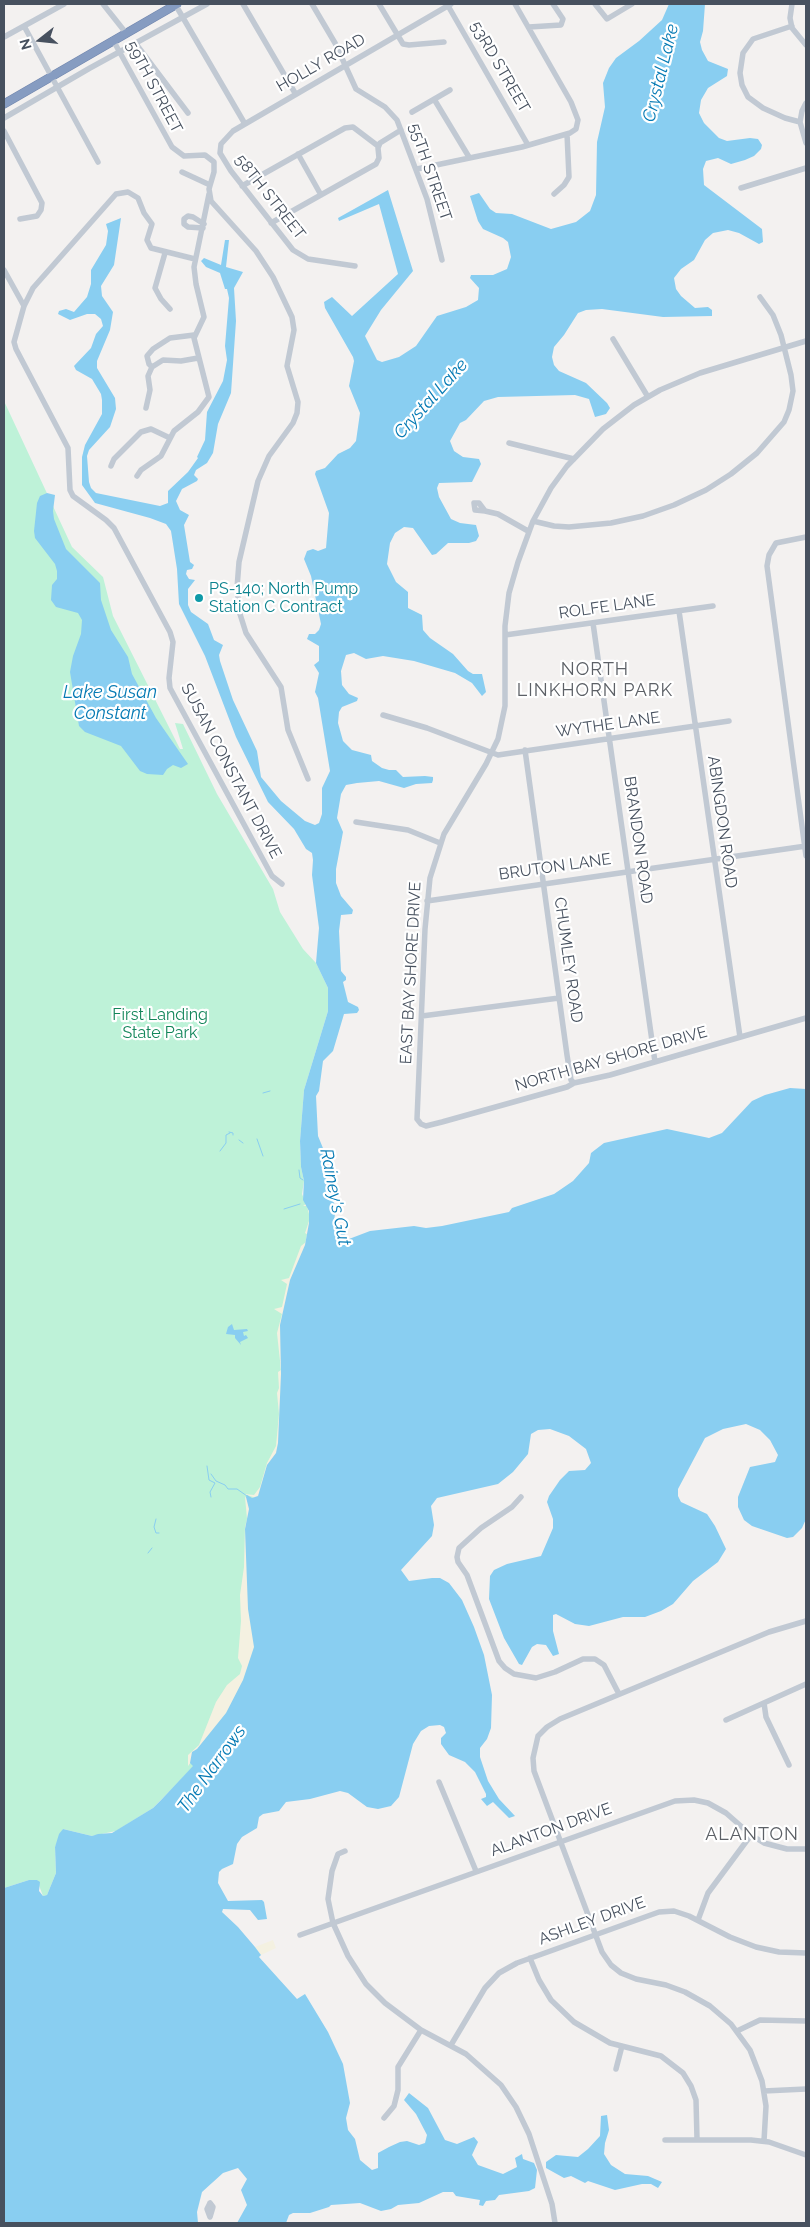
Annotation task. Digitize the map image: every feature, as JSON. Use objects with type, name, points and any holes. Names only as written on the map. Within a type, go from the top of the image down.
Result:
[{"type":"highway","points":[[4,104],[176,4]]},
{"type":"street","points":[[4,37],[64,4]]},
{"type":"street","points":[[103,4],[126,33]]},
{"type":"street","points":[[176,4],[245,124]]},
{"type":"street","points":[[4,118],[207,4]]},
{"type":"street","points":[[243,4],[295,93]]},
{"type":"street","name":"55TH STREET","points":[[312,4],[335,43],[356,89],[391,111],[401,130],[427,199],[442,260]]},
{"type":"street","points":[[379,4],[401,41],[406,45],[444,42]]},
{"type":"street","name":"HOLLY ROAD","points":[[222,158],[219,151],[223,140],[245,124],[449,4]]},
{"type":"street","name":"53RD STREET","points":[[449,4],[528,145]]},
{"type":"street","points":[[417,169],[528,145],[567,134],[577,126],[578,120],[575,111],[515,4]]},
{"type":"street","points":[[529,27],[561,25],[562,19],[552,4]]},
{"type":"street","points":[[594,4],[607,19],[632,4]]},
{"type":"street","points":[[792,4],[792,26],[798,37],[806,45]]},
{"type":"street","points":[[24,26],[98,162]]},
{"type":"street","points":[[792,26],[753,39],[743,53],[740,73],[744,91],[752,100],[784,118],[800,122]]},
{"type":"street","name":"59TH STREET","points":[[114,40],[172,147],[184,156],[205,155],[214,162],[214,172],[209,194],[211,200],[220,210]]},
{"type":"street","points":[[136,44],[188,114]]},
{"type":"street","points":[[412,112],[450,90]]},
{"type":"street","points":[[434,99],[469,158]]},
{"type":"street","points":[[806,103],[800,122],[806,143]]},
{"type":"street","points":[[242,186],[345,128],[353,128],[378,146],[379,158],[376,164],[271,223]]},
{"type":"street","points":[[378,146],[401,130]]},
{"type":"street","points":[[4,131],[42,203],[42,210],[37,216],[20,219]]},
{"type":"street","points":[[554,194],[564,185],[569,177],[567,134]]},
{"type":"street","points":[[298,154],[321,195]]},
{"type":"street","name":"58TH STREET","points":[[222,158],[293,250],[302,257],[356,266]]},
{"type":"street","points":[[741,188],[806,168]]},
{"type":"street","points":[[182,172],[210,185]]},
{"type":"street","name":"SUSAN CONSTANT DRIVE","points":[[165,253],[152,249],[149,245],[147,240],[152,224],[144,213],[138,198],[130,193],[119,193],[109,200],[33,288],[24,306],[14,337],[14,346],[68,448],[70,490],[74,496],[114,528],[170,632],[173,642],[168,678],[170,688],[272,876],[282,884]]},
{"type":"street","points":[[137,476],[141,470],[161,456],[174,431],[198,412],[208,400],[208,390],[194,342],[194,335],[204,313],[196,284],[194,259],[204,226],[209,194]]},
{"type":"street","points":[[206,213],[212,208],[220,210],[251,243],[265,264],[288,308],[293,324],[287,366],[298,402],[297,413],[293,424],[269,456],[258,481],[239,562],[237,588],[240,614],[246,633],[281,688],[288,730],[308,779]]},
{"type":"street","points":[[170,310],[155,288],[165,253],[194,259]]},
{"type":"street","points":[[4,270],[24,306]]},
{"type":"street","points":[[533,521],[563,527],[597,525],[629,520],[674,505],[719,482],[757,453],[776,433],[787,416],[792,401],[792,383],[784,348],[773,315],[760,297]]},
{"type":"street","points":[[152,367],[149,364],[148,356],[153,349],[170,338],[194,335]]},
{"type":"street","points":[[613,339],[648,397]]},
{"type":"street","name":"EAST BAY SHORE DRIVE","points":[[423,1125],[419,1122],[417,1115],[427,900],[430,878],[440,843],[448,824],[498,739],[505,706],[506,635],[509,593],[528,531],[552,488],[574,459],[603,429],[648,397],[700,373],[806,341]]},
{"type":"street","points":[[146,408],[150,390],[148,376],[152,367],[162,360],[181,361],[198,358]]},
{"type":"street","points":[[111,466],[114,459],[137,434],[144,430],[151,429],[170,438]]},
{"type":"street","points":[[509,443],[574,459]]},
{"type":"street","points":[[485,512],[498,514],[528,531]]},
{"type":"street","points":[[806,537],[779,542],[772,547],[768,566],[770,599],[806,856]]},
{"type":"street","name":"ROLFE LANE","points":[[506,635],[713,606]]},
{"type":"street","name":"ABINGDON ROAD","points":[[679,611],[740,1037]]},
{"type":"street","name":"BRANDON ROAD","points":[[593,623],[655,1062]]},
{"type":"street","points":[[383,714],[427,728],[491,753]]},
{"type":"street","name":"WYTHE LANE","points":[[491,753],[502,755],[525,750],[728,721]]},
{"type":"street","name":"CHUMLEY ROAD","points":[[525,750],[571,1080],[574,1083]]},
{"type":"street","points":[[356,822],[408,830],[440,843]]},
{"type":"street","name":"BRUTON LANE","points":[[427,900],[806,846]]},
{"type":"street","points":[[422,1016],[559,998]]},
{"type":"street","name":"NORTH BAY SHORE DRIVE","points":[[423,1125],[442,1122],[806,1018]]},
{"type":"street","points":[[522,1497],[512,1507],[486,1523],[459,1548],[457,1557],[466,1575],[498,1661],[514,1674],[536,1678],[555,1672],[583,1659],[595,1659],[604,1665],[619,1694]]},
{"type":"street","points":[[764,2141],[766,2106],[764,2091],[754,2060],[737,2031],[722,2016],[693,1995],[676,1988],[636,1979],[621,1973],[605,1958],[594,1935],[534,1771],[533,1758],[536,1740],[540,1732],[554,1722],[785,1626],[806,1621]]},
{"type":"street","points":[[726,1720],[806,1684]]},
{"type":"street","points":[[764,1703],[766,1717],[789,1765]]},
{"type":"street","points":[[439,1782],[476,1872]]},
{"type":"street","name":"ALANTON DRIVE","points":[[300,1935],[666,1803],[684,1800],[700,1801],[712,1805],[726,1813],[751,1835],[764,1843],[780,1848],[806,1850]]},
{"type":"street","points":[[698,1920],[708,1893],[751,1835]]},
{"type":"street","points":[[345,1851],[338,1854],[330,1879],[328,1899],[333,1923],[348,1956],[366,1984],[391,2008],[421,2030],[466,2054],[486,2069],[501,2085],[516,2107],[538,2158],[552,2204],[555,2223]]},
{"type":"street","name":"ASHLEY DRIVE","points":[[451,2045],[492,1980],[507,1968],[659,1912],[674,1911],[756,1947],[779,1952],[806,1953]]},
{"type":"street","points":[[530,1958],[544,1990],[565,2015],[591,2034],[622,2046],[661,2056],[683,2074],[691,2086],[696,2100],[697,2139]]},
{"type":"street","points":[[737,2031],[764,2019],[806,2021]]},
{"type":"street","points":[[384,2118],[394,2106],[398,2090],[398,2067],[421,2030]]},
{"type":"street","points":[[616,2069],[622,2046]]},
{"type":"street","points":[[764,2091],[806,2089]]},
{"type":"street","points":[[665,2140],[736,2139],[764,2141],[806,2155]]},
{"type":"green space","name":"First Landing State Park","points":[[4,401],[72,547],[103,577],[113,616],[180,749],[183,749],[175,723],[183,724],[217,794],[273,889],[280,912],[303,949],[316,963],[328,988],[328,1011],[304,1090],[300,1141],[301,1167],[304,1181],[302,1194],[309,1211],[309,1223],[305,1245],[279,1337],[281,1374],[278,1443],[258,1496],[252,1498],[249,1509],[254,1647],[194,1766],[153,1808],[116,1831],[92,1836],[63,1829],[55,1847],[56,1873],[47,1895],[43,1896],[37,1880],[29,1880],[4,1888]]},
{"type":"sand","points":[[310,1201],[312,1206],[308,1235],[305,1233],[310,1218],[307,1206],[303,1206]]},
{"type":"sand","points":[[307,1238],[283,1397],[278,1449],[263,1489],[256,1498],[244,1494],[254,1495],[260,1487],[267,1463],[276,1446],[279,1414],[278,1372],[281,1370],[277,1333],[282,1314],[274,1309],[282,1307],[287,1284],[281,1280],[289,1278],[301,1246],[306,1242]]},
{"type":"sand","points":[[245,1497],[249,1499],[255,1515],[253,1623],[255,1655],[232,1709],[188,1766],[188,1755],[199,1745],[216,1702],[227,1685],[240,1674],[242,1666],[238,1658],[241,1621],[240,1595],[247,1519]]},
{"type":"sand","points":[[273,1940],[276,1948],[261,1955],[255,1947]]},
{"type":"water","points":[[669,4],[705,4],[703,31],[700,42],[702,50],[708,61],[728,69],[727,76],[708,88],[701,100],[699,113],[704,123],[719,138],[727,141],[750,138],[758,139],[762,145],[761,149],[754,156],[745,160],[731,164],[718,158],[706,161],[703,169],[704,185],[762,229],[763,242],[759,244],[739,233],[728,230],[713,233],[705,240],[694,260],[681,269],[674,278],[676,289],[681,296],[695,308],[708,307],[712,310],[712,316],[663,317],[602,309],[586,310],[578,313],[554,347],[552,357],[554,365],[559,371],[586,383],[607,403],[610,408],[606,414],[595,417],[589,399],[575,395],[498,397],[484,401],[466,420],[460,423],[450,441],[454,451],[463,457],[479,459],[481,464],[472,482],[439,483],[437,488],[439,497],[451,519],[460,523],[476,525],[479,536],[476,541],[448,543],[436,554],[432,555],[413,528],[404,527],[395,533],[390,543],[387,564],[396,582],[408,592],[408,608],[422,615],[423,630],[430,638],[453,654],[468,671],[473,674],[482,674],[486,692],[482,696],[472,683],[455,673],[414,661],[383,656],[366,659],[354,653],[346,655],[341,671],[342,685],[349,694],[358,698],[357,701],[342,707],[339,712],[338,723],[343,741],[352,750],[371,755],[372,761],[382,768],[396,770],[403,777],[425,776],[433,777],[433,780],[432,783],[416,784],[404,788],[379,781],[357,783],[346,785],[341,794],[337,818],[343,832],[336,869],[336,883],[341,896],[353,910],[352,914],[341,915],[339,931],[341,971],[346,977],[346,980],[343,982],[348,1002],[358,1007],[359,1010],[357,1013],[344,1014],[333,1051],[323,1061],[319,1091],[316,1096],[318,1136],[325,1153],[323,1165],[330,1195],[336,1207],[334,1221],[349,1239],[370,1231],[414,1226],[426,1228],[442,1226],[509,1212],[512,1208],[554,1194],[573,1181],[589,1163],[591,1153],[604,1143],[667,1129],[709,1138],[722,1133],[752,1101],[790,1088],[806,1089],[806,1519],[802,1528],[793,1537],[787,1538],[752,1526],[744,1520],[738,1507],[738,1497],[750,1467],[775,1462],[778,1455],[770,1440],[760,1430],[746,1424],[723,1429],[705,1438],[678,1489],[678,1496],[681,1502],[707,1514],[715,1526],[726,1549],[718,1562],[693,1581],[673,1604],[645,1617],[623,1617],[589,1626],[575,1624],[556,1614],[553,1615],[553,1631],[559,1654],[553,1656],[546,1645],[537,1644],[532,1647],[522,1665],[519,1664],[504,1638],[489,1599],[490,1576],[494,1570],[507,1564],[541,1556],[553,1528],[553,1519],[547,1502],[549,1496],[569,1471],[585,1470],[591,1463],[586,1449],[569,1436],[550,1429],[538,1430],[531,1434],[528,1454],[513,1472],[498,1484],[437,1498],[431,1506],[434,1525],[432,1536],[401,1570],[409,1581],[440,1578],[449,1583],[462,1600],[484,1655],[492,1695],[491,1728],[487,1739],[480,1748],[480,1757],[488,1781],[499,1799],[515,1816],[509,1818],[493,1802],[487,1806],[481,1799],[486,1797],[486,1794],[475,1772],[465,1762],[449,1755],[441,1744],[441,1738],[446,1733],[444,1727],[440,1725],[429,1726],[421,1731],[413,1744],[399,1797],[391,1806],[378,1809],[367,1807],[348,1793],[340,1791],[310,1799],[286,1802],[279,1811],[263,1814],[259,1817],[257,1828],[242,1837],[237,1844],[233,1864],[219,1872],[218,1883],[228,1901],[262,1900],[264,1902],[267,1919],[258,1920],[250,1910],[223,1909],[222,1912],[238,1927],[261,1955],[259,1957],[297,1999],[305,1994],[328,2032],[343,2064],[350,2103],[346,2118],[348,2130],[355,2139],[360,2160],[372,2170],[378,2168],[378,2153],[389,2147],[407,2141],[419,2145],[425,2143],[427,2135],[416,2114],[404,2100],[409,2093],[428,2108],[445,2140],[457,2144],[474,2137],[478,2142],[472,2155],[478,2165],[503,2174],[517,2167],[515,2158],[522,2154],[523,2159],[534,2163],[537,2170],[535,2188],[529,2191],[499,2195],[495,2200],[486,2201],[483,2206],[479,2205],[480,2200],[456,2196],[453,2192],[443,2192],[419,2203],[398,2205],[381,2211],[360,2203],[331,2205],[310,2213],[293,2213],[289,2215],[286,2223],[237,2223],[247,2205],[241,2190],[247,2179],[238,2168],[223,2173],[202,2192],[197,2212],[198,2223],[4,2223],[4,1888],[29,1880],[37,1880],[40,1882],[39,1891],[43,1896],[47,1895],[56,1873],[55,1847],[59,1834],[63,1829],[92,1836],[112,1833],[153,1808],[193,1766],[190,1763],[192,1752],[197,1749],[226,1713],[243,1680],[254,1647],[248,1609],[245,1529],[249,1509],[246,1497],[247,1495],[252,1498],[258,1496],[267,1465],[276,1453],[278,1443],[281,1374],[280,1325],[290,1280],[305,1245],[309,1223],[309,1211],[303,1200],[304,1181],[301,1167],[300,1141],[304,1090],[328,1011],[328,988],[316,963],[319,928],[312,875],[312,853],[306,849],[294,829],[268,802],[236,737],[205,656],[179,604],[177,569],[171,531],[166,524],[150,518],[95,503],[82,485],[82,457],[85,445],[102,414],[102,400],[101,394],[92,379],[76,370],[74,366],[91,348],[96,334],[103,326],[101,319],[95,314],[87,314],[70,320],[58,314],[59,311],[66,309],[74,312],[87,297],[91,284],[91,270],[106,245],[108,231],[106,224],[121,218],[114,265],[101,286],[102,296],[113,312],[110,330],[97,361],[97,368],[115,398],[116,409],[110,427],[89,450],[87,456],[89,482],[91,488],[96,493],[160,506],[168,503],[168,491],[188,472],[198,458],[205,440],[207,412],[223,381],[227,360],[225,346],[229,298],[220,273],[206,267],[201,261],[204,258],[221,265],[225,240],[229,240],[226,267],[243,272],[234,288],[236,321],[231,393],[218,424],[213,453],[207,463],[196,470],[194,475],[198,479],[197,481],[182,489],[176,501],[180,510],[189,515],[184,525],[190,562],[194,565],[192,569],[187,570],[186,574],[189,579],[195,580],[188,589],[188,605],[191,612],[208,624],[214,640],[223,645],[219,655],[220,661],[233,700],[257,751],[261,777],[281,801],[305,821],[315,825],[319,823],[322,814],[322,788],[330,771],[318,698],[315,692],[319,673],[314,665],[319,661],[319,646],[307,639],[309,634],[315,634],[319,630],[321,624],[311,576],[304,559],[307,551],[313,549],[318,551],[326,548],[329,513],[315,474],[316,471],[325,468],[338,454],[350,448],[356,441],[360,413],[349,386],[354,361],[353,357],[325,308],[324,302],[332,297],[352,316],[398,274],[379,204],[339,221],[338,218],[388,190],[413,271],[381,310],[365,336],[377,360],[382,362],[399,357],[416,346],[437,316],[466,307],[478,300],[479,288],[470,278],[471,275],[493,275],[507,269],[511,257],[508,242],[483,229],[478,221],[470,196],[479,193],[490,209],[496,213],[512,214],[551,229],[576,222],[590,211],[596,195],[597,142],[605,107],[603,83],[609,68],[616,58],[639,41],[662,20]]},
{"type":"water","name":"Lake Susan Constant","points":[[47,493],[55,495],[54,519],[66,549],[100,583],[101,600],[111,630],[128,657],[132,674],[156,718],[188,764],[181,768],[173,765],[163,775],[147,774],[140,771],[121,746],[85,732],[79,726],[70,672],[73,656],[81,634],[82,620],[78,613],[56,607],[51,600],[52,585],[57,579],[57,571],[55,564],[35,538],[34,531],[37,503],[40,496]]},
{"type":"water","points":[[232,1324],[234,1330],[247,1329],[248,1331],[243,1332],[244,1336],[246,1335],[248,1338],[240,1342],[241,1345],[235,1338],[235,1335],[226,1334],[228,1327]]},
{"type":"water","points":[[607,2115],[609,2130],[604,2154],[611,2165],[625,2174],[648,2176],[662,2182],[658,2188],[651,2184],[642,2184],[615,2190],[588,2181],[585,2183],[571,2176],[564,2178],[546,2168],[546,2162],[556,2155],[578,2157],[588,2149],[600,2136],[601,2116]]},
{"type":"waterway","points":[[263,1093],[270,1091]]},
{"type":"waterway","points":[[229,1132],[233,1133],[233,1135]]},
{"type":"waterway","points":[[220,1151],[226,1143],[226,1135],[230,1133]]},
{"type":"waterway","points":[[257,1139],[263,1156]]},
{"type":"waterway","points":[[239,1140],[243,1143]]},
{"type":"waterway","points":[[299,1170],[300,1178],[303,1180]]},
{"type":"waterway","points":[[284,1209],[300,1204]]},
{"type":"waterway","points":[[207,1466],[209,1480],[215,1483],[210,1492],[211,1497]]},
{"type":"waterway","points":[[211,1474],[216,1481],[225,1485],[228,1489],[237,1489],[247,1496]]},
{"type":"waterway","points":[[156,1519],[154,1527],[156,1533],[159,1533]]},
{"type":"waterway","points":[[148,1553],[152,1548]]},
{"type":"place","name":"PS-140; North Pump Station C Contract","points":[[199,598]]},
{"type":"district","name":"NORTH LINKHORN PARK","points":[[595,680]]},
{"type":"district","name":"ALANTON","points":[[752,1835]]},
{"type":"water label","name":"Crystal Lake","points":[[661,73]]},
{"type":"water label","name":"Crystal Lake","points":[[431,399]]},
{"type":"water label","name":"Rainey's Gut","points":[[335,1197]]},
{"type":"water label","name":"The Narrows","points":[[212,1769]]}]
